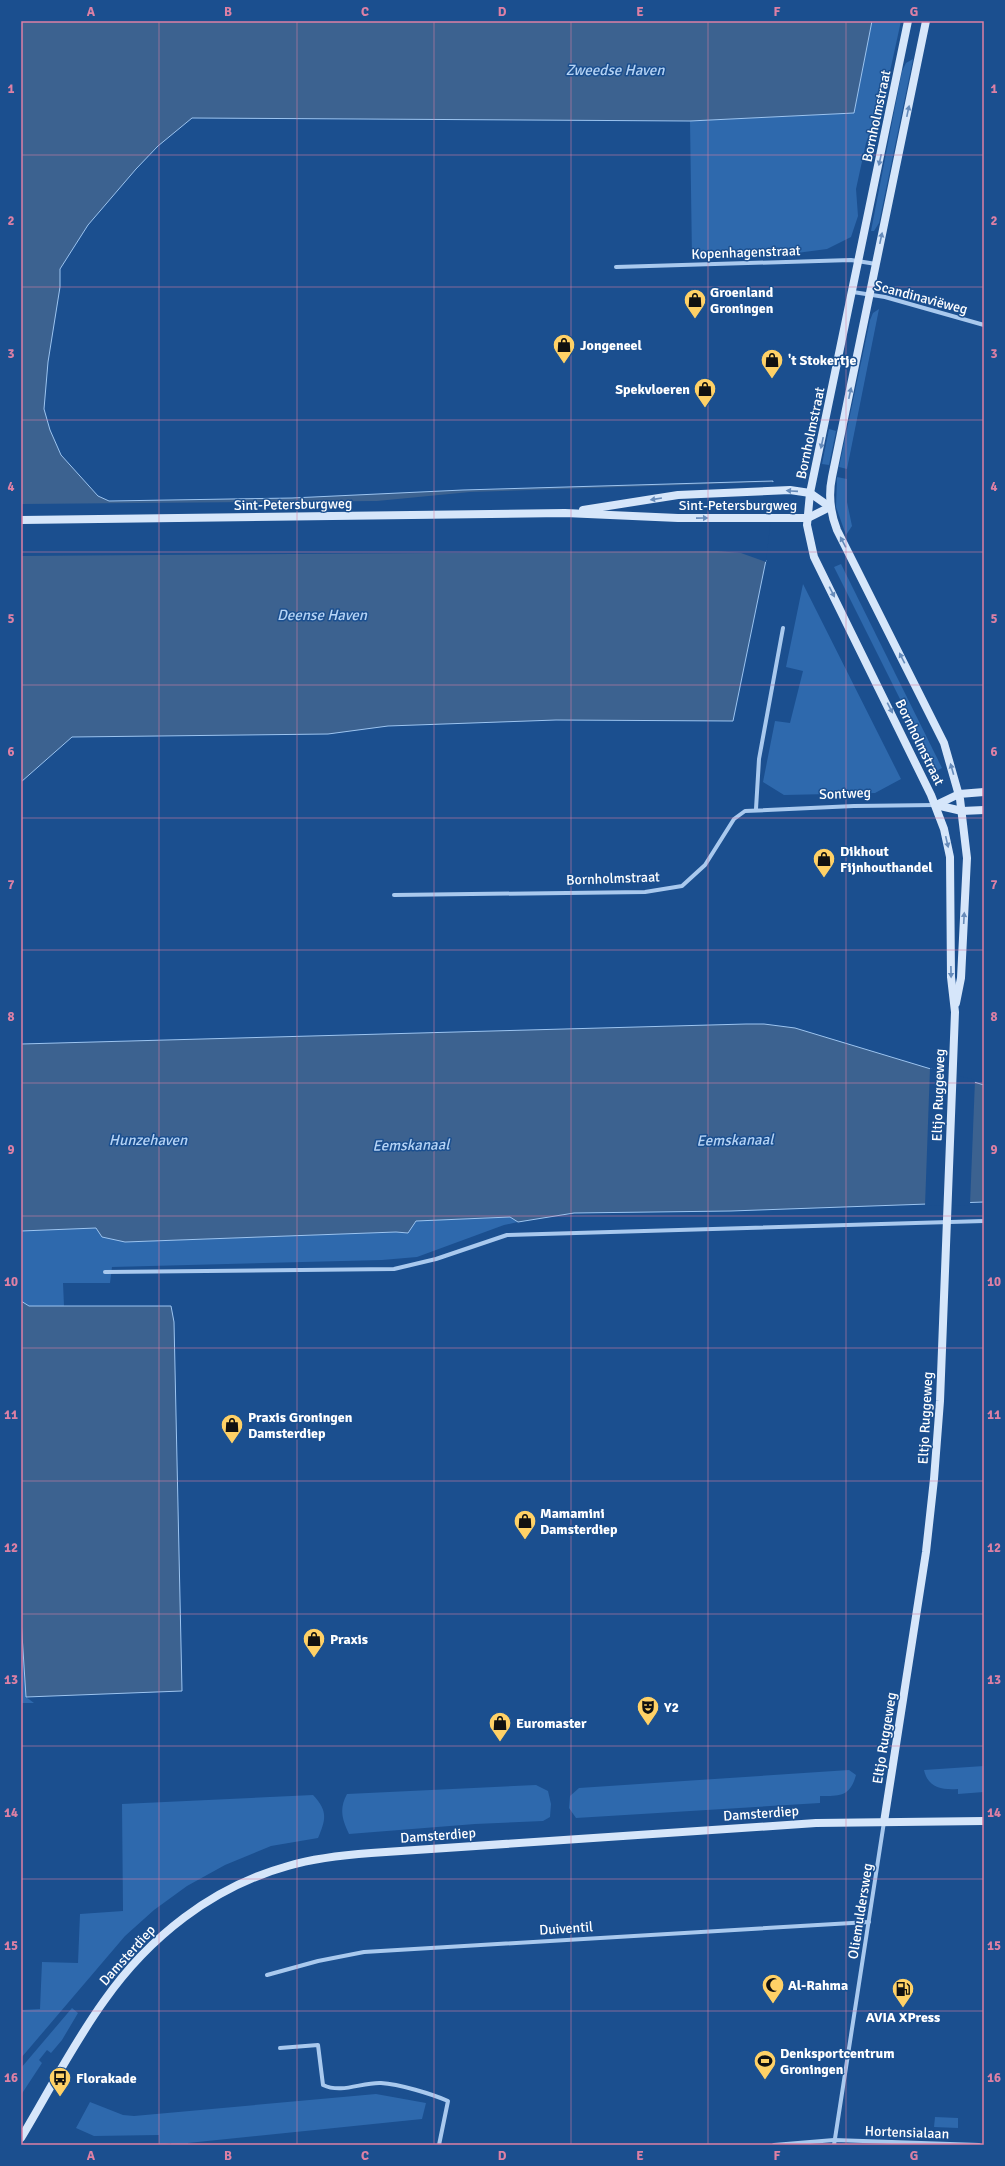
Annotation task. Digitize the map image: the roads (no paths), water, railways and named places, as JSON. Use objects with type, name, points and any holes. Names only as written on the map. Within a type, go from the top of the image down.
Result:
[{"type":"street","name":"Bornholmstraat","points":[[908,21],[853,292],[810,493],[808,536],[814,557],[936,805]]},
{"type":"street","name":"Bornholmstraat","points":[[926,21],[830,487],[830,507],[837,530],[944,743],[959,794]]},
{"type":"street","name":"Kopenhagenstraat","points":[[616,267],[859,261],[876,264]]},
{"type":"street","name":"Scandinaviëweg","points":[[853,292],[870,294],[984,325]]},
{"type":"street","name":"Sint-Petersburgweg","points":[[21,520],[565,513],[678,518],[808,518],[830,507],[810,493],[778,491],[678,495],[565,513]]},
{"type":"street","points":[[756,809],[759,759],[783,628]]},
{"type":"street","name":"Sontweg","points":[[936,805],[959,794],[984,792]]},
{"type":"street","name":"Eltjo Ruggeweg","points":[[954,1012],[962,978],[967,859],[959,794]]},
{"type":"street","name":"Sontweg","points":[[756,809],[936,805],[962,811],[984,810]]},
{"type":"street","name":"Eltjo Ruggeweg","points":[[884,1822],[926,1552],[932,1501],[940,1401],[954,1012],[951,977],[950,857],[944,829],[936,805]]},
{"type":"street","name":"Bornholmstraat","points":[[394,895],[644,892],[682,886],[706,865],[734,819],[745,811],[756,809]]},
{"type":"street","points":[[105,1272],[394,1269],[436,1259],[507,1235],[984,1221]]},
{"type":"street","name":"Damsterdiep","points":[[21,2138],[90,2021],[133,1964],[170,1928],[192,1911],[215,1896],[263,1874],[312,1860],[365,1853],[816,1823],[984,1821]]},
{"type":"street","name":"Oliemuldersweg","points":[[834,2143],[884,1822]]},
{"type":"street","name":"Duiventil","points":[[267,1975],[318,1961],[364,1952],[869,1922]]},
{"type":"street","points":[[280,2048],[318,2044],[323,2085],[332,2090],[381,2083],[435,2096],[448,2101],[439,2145]]},
{"type":"street","name":"Hortensialaan","points":[[774,2145],[834,2143],[979,2145]]},
{"type":"water","points":[[21,21],[872,21],[854,113],[690,121],[192,118],[158,146],[136,169],[88,225],[60,269],[60,287],[48,362],[44,409],[50,430],[61,455],[98,496],[109,501],[292,498],[463,490],[773,481],[764,559],[766,560],[733,721],[556,720],[388,726],[328,734],[72,737],[21,782]]},
{"type":"water","name":"Hunzehaven","points":[[764,1024],[795,1028],[984,1085],[984,1202],[731,1211],[574,1213],[518,1222],[510,1217],[416,1221],[408,1233],[396,1232],[125,1242],[102,1237],[96,1228],[21,1231],[21,1044]]},
{"type":"water","points":[[21,1301],[29,1306],[171,1306],[174,1322],[182,1691],[26,1697],[21,1619]]},
{"type":"place","name":"Groenland Groningen","points":[[695,320]]},
{"type":"place","name":"Jongeneel","points":[[564,364]]},
{"type":"place","name":"'t Stokertje","points":[[772,380]]},
{"type":"place","name":"Spekvloeren","points":[[705,408]]},
{"type":"place","name":"Dikhout Fijnhouthandel","points":[[824,878]]},
{"type":"place","name":"Praxis Groningen Damsterdiep","points":[[232,1444]]},
{"type":"place","name":"Mamamini Damsterdiep","points":[[525,1540]]},
{"type":"place","name":"Praxis","points":[[314,1658]]},
{"type":"place","name":"Y2","points":[[648,1726]]},
{"type":"place","name":"Euromaster","points":[[500,1742]]},
{"type":"place","name":"Al-Rahma","points":[[773,2004]]},
{"type":"place","name":"AVIA XPress","points":[[903,2008]]},
{"type":"place","name":"Denksportcentrum Groningen","points":[[765,2080]]},
{"type":"place","name":"Florakade","points":[[60,2098]]},
{"type":"water label","name":"Zweedse Haven","points":[[615,70]]},
{"type":"water label","name":"Deense Haven","points":[[322,615]]},
{"type":"water label","name":"Eemskanaal","points":[[735,1140]]},
{"type":"water label","name":"Eemskanaal","points":[[411,1145]]}]
